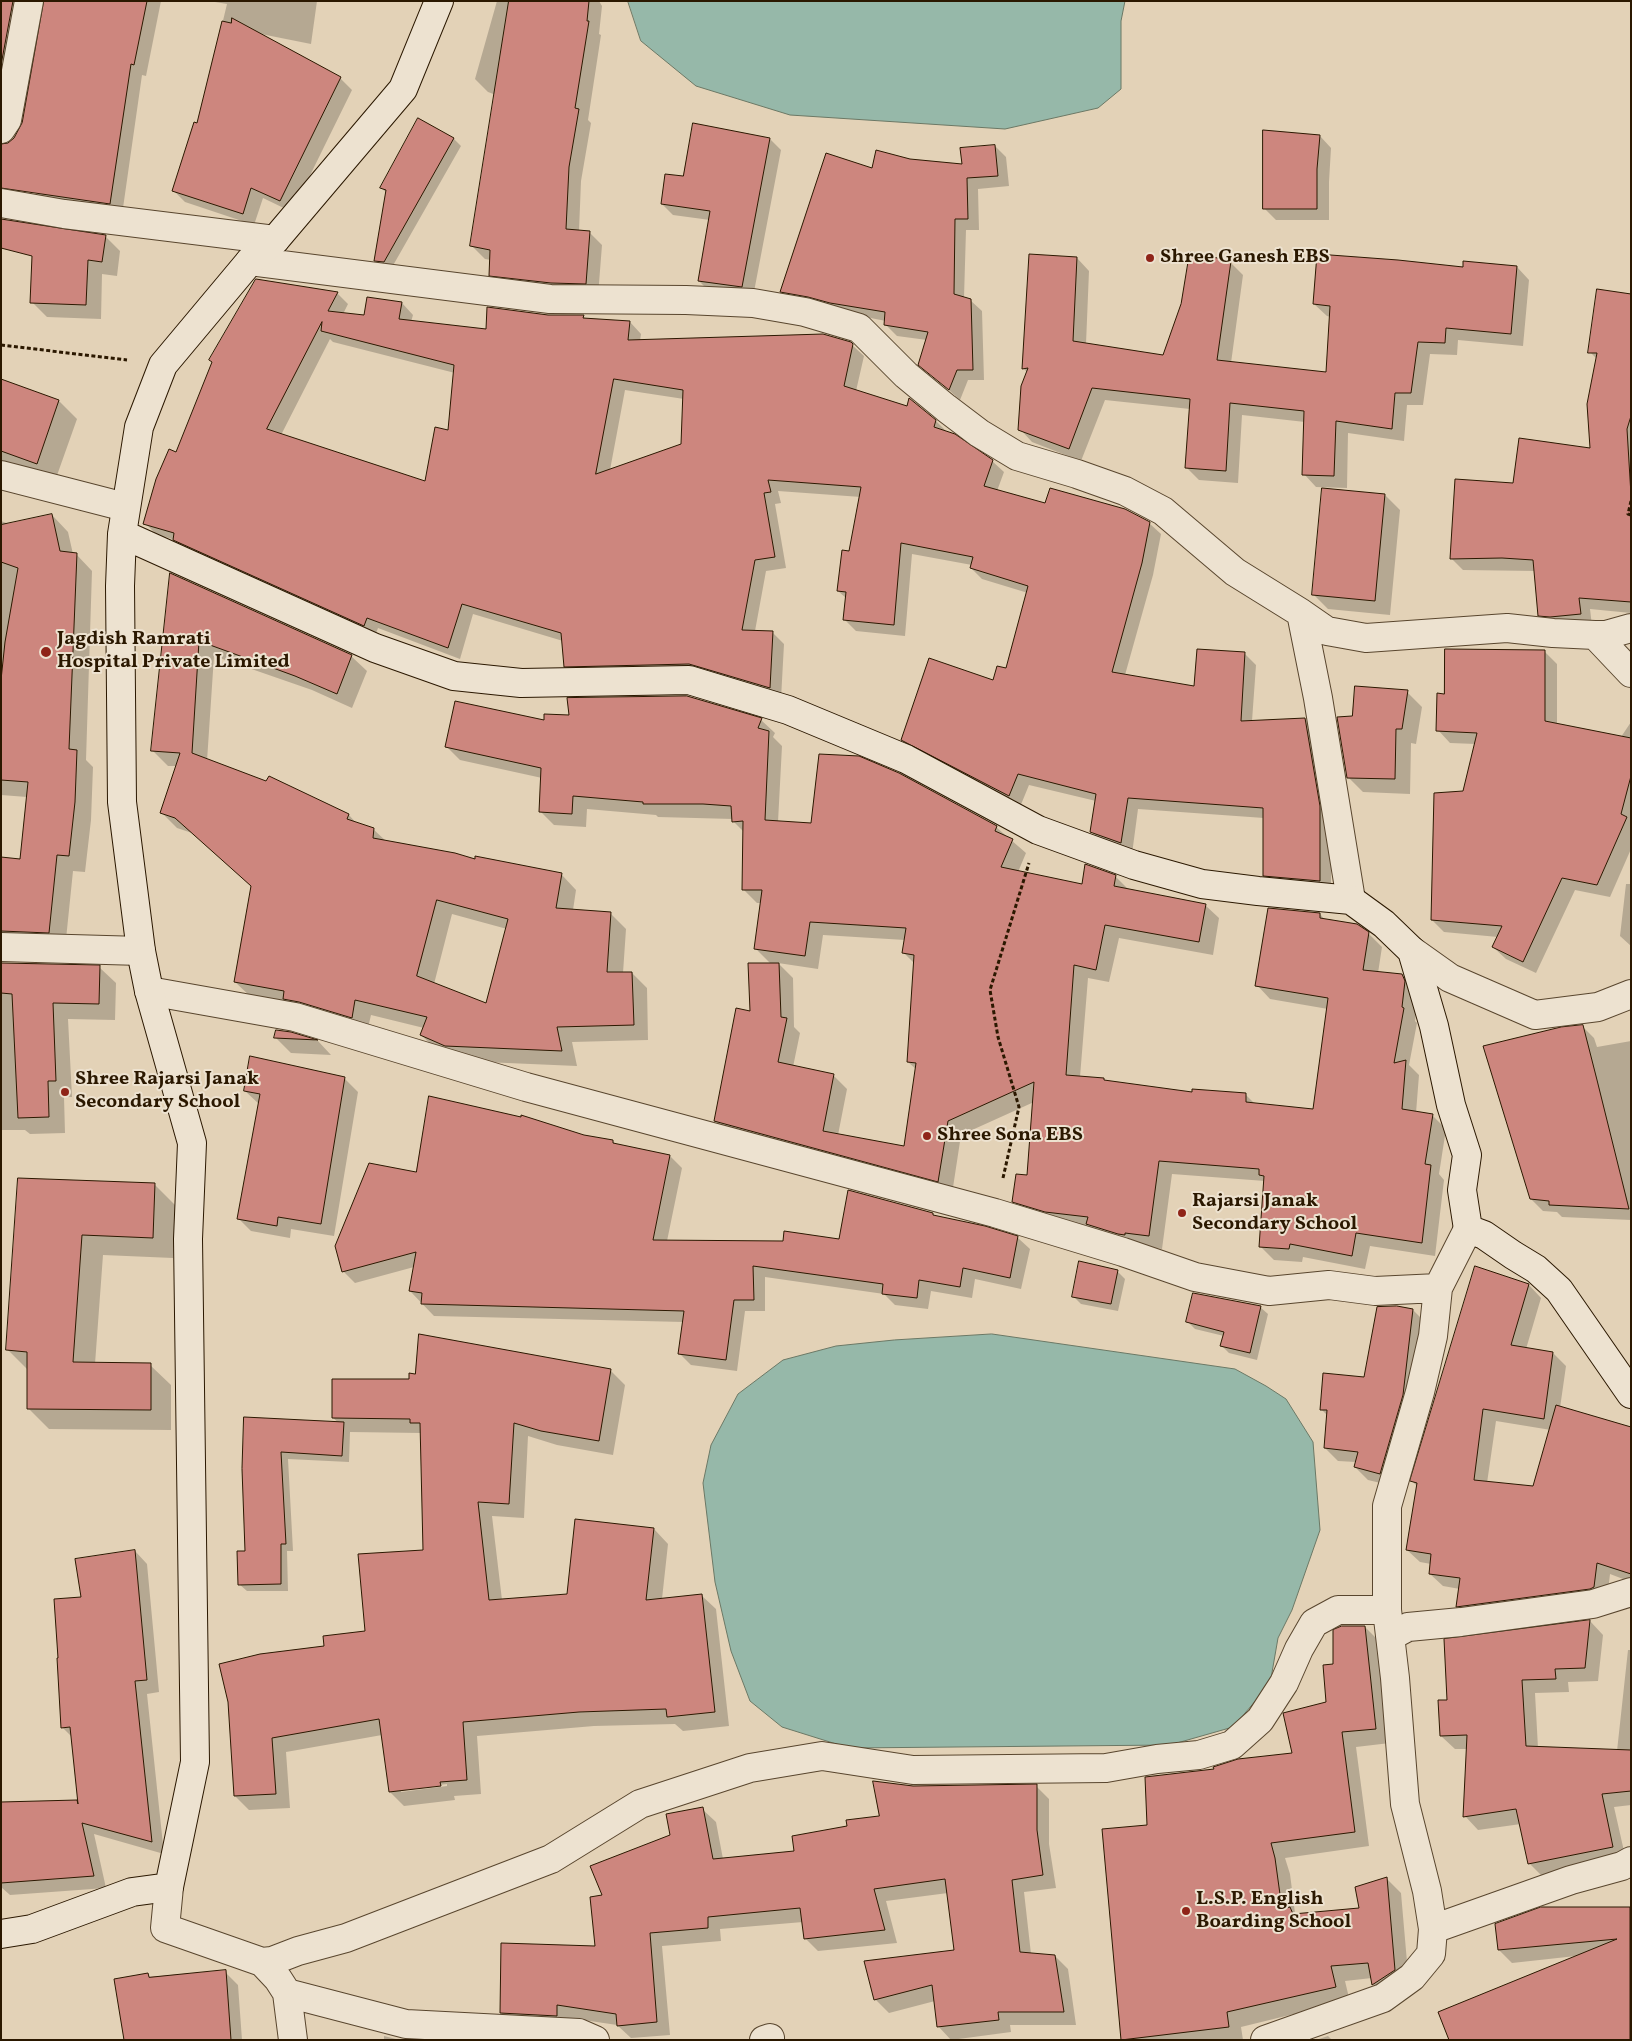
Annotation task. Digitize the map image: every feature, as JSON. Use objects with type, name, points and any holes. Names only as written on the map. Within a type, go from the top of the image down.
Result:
[{"type":"street","points":[[1,129],[7,120],[29,1]]},
{"type":"street","points":[[439,1],[402,89],[275,240],[250,261],[163,365],[139,427],[124,521],[120,586],[122,802],[141,951],[149,991],[192,1143],[188,1239],[195,1762],[169,1887],[164,1928],[262,1962],[272,1961],[298,1951],[346,1938],[551,1859],[640,1804],[750,1768],[822,1756],[913,1770],[1106,1768],[1157,1759],[1199,1755],[1232,1745],[1260,1720],[1284,1683],[1299,1649],[1314,1623],[1338,1610],[1408,1627],[1461,1622],[1593,1604],[1631,1592]]},
{"type":"street","points":[[1,203],[64,214],[275,240]]},
{"type":"street","points":[[250,261],[550,299],[686,300],[753,304],[805,312],[859,328],[906,375],[946,408],[979,433],[1018,456],[1078,474],[1125,492],[1163,511],[1235,572],[1327,631],[1366,638],[1507,628],[1553,633],[1606,635],[1631,628]]},
{"type":"street","points":[[1,475],[124,521],[375,648],[454,676],[521,683],[689,680],[788,710],[906,759],[1038,830],[1134,865],[1202,884],[1352,900],[1384,924],[1412,951],[1450,978],[1535,1014],[1598,1007],[1631,994]]},
{"type":"street","points":[[1301,613],[1318,698],[1352,900]]},
{"type":"street","points":[[1595,635],[1631,673]]},
{"type":"street","points":[[1,947],[141,951]]},
{"type":"street","points":[[1265,2040],[1384,1998],[1412,1977],[1431,1954],[1433,1929],[1427,1891],[1406,1804],[1389,1623],[1387,1506],[1420,1392],[1433,1336],[1438,1288],[1468,1229],[1462,1190],[1467,1156],[1451,1104],[1434,1026],[1412,951]]},
{"type":"street","points":[[149,991],[295,1017],[526,1087],[995,1213],[1123,1252],[1195,1278],[1269,1291],[1329,1285],[1375,1291],[1438,1288]]},
{"type":"street","points":[[1468,1229],[1484,1235],[1536,1269],[1559,1290],[1631,1394]]},
{"type":"street","points":[[1433,1929],[1570,1880],[1622,1866],[1631,1861]]},
{"type":"street","points":[[1,1934],[32,1929],[132,1892],[169,1887]]},
{"type":"street","points":[[262,1962],[278,1979],[287,1993],[292,2040]]},
{"type":"street","points":[[287,1993],[406,2024],[579,2033],[595,2040]]},
{"type":"path","points":[[1,345],[163,365]]},
{"type":"path","points":[[1631,501],[1628,514],[1631,515]]},
{"type":"path","points":[[995,1213],[1019,1108],[998,1037],[990,990],[1038,830]]},
{"type":"shaded area","points":[[628,1],[1125,1],[1121,21],[1121,89],[1098,108],[1005,129],[790,115],[696,86],[641,41]]},
{"type":"shaded area","points":[[992,1334],[1235,1369],[1286,1399],[1313,1442],[1320,1530],[1292,1610],[1278,1638],[1270,1684],[1233,1727],[1170,1745],[849,1748],[782,1727],[750,1701],[731,1651],[715,1582],[703,1483],[711,1445],[738,1394],[783,1360],[836,1346],[894,1340]]},
{"type":"building","points":[[1,1],[13,1],[1,65]]},
{"type":"building","points":[[44,1],[147,1],[134,65],[131,64],[110,204],[1,188],[1,144],[8,143],[14,138],[22,123]]},
{"type":"building","points":[[509,1],[589,1],[587,21],[589,21],[575,108],[579,109],[569,167],[566,229],[590,231],[586,284],[551,283],[489,276],[490,250],[470,246]]},
{"type":"building","points":[[232,18],[341,77],[280,201],[251,188],[243,214],[172,191],[194,122],[197,123],[222,21],[231,23]]},
{"type":"building","points":[[418,118],[454,138],[384,262],[374,261],[386,190],[380,188]]},
{"type":"building","points":[[693,123],[770,138],[742,287],[698,281],[710,211],[661,204],[665,174],[683,176]]},
{"type":"building","points":[[1263,130],[1320,135],[1317,169],[1317,209],[1263,209]]},
{"type":"building","points":[[995,145],[998,176],[967,178],[968,219],[955,219],[954,294],[971,299],[973,370],[957,370],[949,390],[918,365],[928,332],[884,325],[885,312],[780,292],[826,153],[872,168],[876,150],[910,159],[962,164],[960,148]]},
{"type":"building","points":[[1,219],[106,235],[102,262],[88,260],[86,305],[30,303],[32,256],[1,248]]},
{"type":"building","points":[[1190,252],[1231,261],[1217,360],[1326,372],[1330,306],[1313,304],[1317,254],[1463,267],[1463,261],[1517,266],[1511,334],[1446,328],[1445,343],[1418,342],[1411,393],[1395,393],[1392,429],[1336,421],[1334,476],[1302,475],[1304,411],[1230,403],[1226,471],[1185,468],[1190,399],[1092,388],[1069,449],[1018,430],[1021,386],[1028,368],[1022,369],[1029,254],[1077,257],[1073,341],[1163,355],[1181,304]]},
{"type":"building","points":[[256,279],[338,292],[328,311],[364,315],[367,297],[402,302],[399,319],[486,329],[487,307],[548,315],[584,315],[583,318],[630,321],[628,340],[823,334],[851,342],[853,344],[844,386],[907,406],[909,398],[936,420],[934,427],[955,434],[993,460],[984,486],[1045,503],[1050,488],[1125,509],[1150,522],[1142,563],[1112,672],[1194,686],[1197,649],[1245,652],[1241,721],[1305,718],[1320,806],[1320,881],[1263,876],[1263,808],[1128,798],[1121,843],[1090,832],[1096,794],[1018,774],[1009,796],[901,740],[929,658],[993,680],[997,666],[1006,668],[1028,586],[970,568],[973,557],[901,543],[894,625],[843,620],[846,592],[837,591],[842,550],[849,551],[861,487],[768,480],[771,492],[764,493],[775,557],[755,560],[742,630],[773,631],[770,688],[689,664],[564,667],[561,633],[462,604],[448,648],[367,618],[364,626],[173,540],[174,533],[143,524],[156,479],[169,449],[176,452],[212,362],[209,360]],"holes":[[[322,322],[321,331],[454,365],[448,430],[435,427],[425,481],[267,429]],[[614,379],[683,390],[681,444],[596,474]]]},
{"type":"building","points":[[1597,289],[1631,294],[1631,416],[1627,429],[1631,495],[1631,602],[1579,598],[1581,614],[1550,617],[1538,616],[1533,560],[1502,558],[1450,559],[1455,479],[1513,483],[1519,438],[1590,448],[1587,404],[1597,353],[1588,353]]},
{"type":"building","points":[[1,379],[59,400],[37,464],[1,451]]},
{"type":"building","points":[[1322,488],[1385,494],[1375,601],[1312,595]]},
{"type":"building","points":[[52,514],[60,551],[77,553],[69,749],[77,750],[75,802],[69,856],[57,855],[49,933],[1,931],[1,857],[20,859],[28,782],[1,780],[1,680],[5,642],[18,568],[1,562],[1,525]]},
{"type":"building","points":[[170,573],[352,655],[337,694],[295,676],[199,641],[192,753],[266,781],[269,776],[349,814],[347,819],[374,828],[373,838],[455,853],[475,859],[475,856],[562,873],[556,908],[611,912],[607,972],[632,972],[634,1025],[557,1027],[562,1051],[445,1046],[420,1035],[427,1017],[355,1000],[352,1018],[283,999],[284,991],[234,982],[251,886],[175,818],[160,813],[180,753],[151,751]],"holes":[[[437,900],[508,919],[486,1003],[417,976]]]},
{"type":"building","points":[[1445,649],[1545,650],[1545,721],[1631,738],[1631,776],[1621,814],[1627,817],[1597,885],[1562,878],[1523,962],[1492,947],[1502,926],[1431,920],[1434,793],[1463,791],[1477,733],[1436,731],[1437,693],[1444,694]]},
{"type":"building","points":[[1355,686],[1408,690],[1402,729],[1396,729],[1395,779],[1347,778],[1337,717],[1352,716]]},
{"type":"building","points":[[687,696],[762,718],[758,728],[769,731],[765,820],[811,823],[819,754],[859,756],[899,773],[997,826],[995,831],[1013,839],[1001,867],[1082,884],[1085,864],[1116,875],[1114,886],[1206,904],[1199,942],[1105,925],[1096,970],[1074,965],[1066,1075],[1104,1078],[1104,1080],[1192,1092],[1192,1089],[1246,1093],[1246,1102],[1313,1109],[1328,998],[1255,986],[1268,908],[1320,913],[1320,918],[1357,924],[1369,932],[1363,970],[1402,974],[1405,981],[1402,1007],[1404,1008],[1394,1063],[1406,1060],[1402,1109],[1433,1114],[1425,1164],[1431,1165],[1422,1243],[1356,1233],[1352,1256],[1290,1244],[1289,1249],[1259,1247],[1264,1176],[1259,1175],[1259,1169],[1159,1161],[1149,1236],[1118,1234],[1086,1224],[1088,1217],[1045,1212],[1012,1202],[1016,1174],[1027,1175],[1034,1082],[948,1121],[938,1182],[714,1121],[736,1008],[750,1011],[748,963],[779,963],[781,1017],[787,1018],[778,1062],[834,1074],[823,1131],[904,1146],[916,1063],[907,1062],[914,955],[902,953],[906,928],[810,922],[805,956],[754,949],[762,890],[742,890],[743,821],[732,822],[731,806],[643,804],[643,802],[573,796],[572,814],[539,812],[541,768],[445,747],[455,701],[544,720],[544,714],[569,715],[567,698]]},
{"type":"building","points":[[1,963],[100,965],[99,1004],[53,1003],[56,1081],[48,1081],[49,1117],[18,1118],[12,994],[1,993]]},
{"type":"building","points":[[1583,1025],[1629,1209],[1549,1205],[1549,1201],[1530,1199],[1483,1046],[1561,1027]]},
{"type":"building","points":[[276,1030],[291,1032],[318,1040],[274,1038]]},
{"type":"building","points":[[250,1056],[345,1077],[321,1224],[278,1217],[277,1226],[237,1219],[260,1094],[244,1091]]},
{"type":"building","points":[[429,1096],[521,1117],[521,1115],[584,1135],[613,1140],[613,1143],[670,1155],[653,1240],[783,1241],[784,1231],[839,1239],[848,1190],[933,1213],[933,1215],[985,1226],[1018,1236],[1010,1278],[963,1268],[960,1287],[919,1280],[917,1298],[882,1294],[883,1284],[753,1266],[754,1300],[734,1300],[726,1360],[678,1354],[684,1311],[421,1304],[422,1293],[409,1291],[416,1252],[342,1272],[335,1246],[369,1163],[416,1172]]},
{"type":"building","points":[[18,1178],[155,1183],[153,1238],[82,1235],[73,1362],[151,1363],[151,1410],[27,1409],[27,1352],[6,1350]]},
{"type":"building","points":[[1079,1261],[1118,1270],[1111,1304],[1072,1297]]},
{"type":"building","points":[[1475,1266],[1529,1284],[1511,1345],[1553,1352],[1544,1419],[1483,1409],[1474,1480],[1533,1486],[1556,1405],[1631,1427],[1631,1574],[1597,1563],[1594,1587],[1590,1589],[1456,1607],[1460,1578],[1429,1574],[1431,1554],[1406,1550],[1417,1483],[1410,1481]]},
{"type":"building","points":[[1193,1293],[1261,1306],[1250,1353],[1220,1346],[1224,1332],[1186,1322]]},
{"type":"building","points":[[1397,1306],[1413,1309],[1403,1395],[1380,1474],[1354,1467],[1358,1452],[1324,1448],[1327,1410],[1320,1410],[1323,1373],[1364,1377],[1377,1307]]},
{"type":"building","points":[[419,1334],[611,1369],[599,1441],[541,1431],[514,1423],[509,1504],[478,1502],[489,1600],[567,1594],[575,1519],[654,1528],[646,1600],[702,1594],[715,1712],[667,1717],[666,1709],[579,1712],[463,1722],[467,1780],[440,1782],[441,1786],[389,1792],[379,1719],[272,1738],[276,1794],[234,1796],[228,1702],[219,1664],[260,1654],[324,1646],[323,1636],[365,1631],[358,1554],[423,1550],[420,1423],[410,1423],[410,1419],[332,1418],[332,1379],[409,1379],[409,1373],[415,1374]]},
{"type":"building","points":[[244,1417],[344,1422],[342,1456],[281,1452],[286,1544],[281,1544],[281,1584],[238,1585],[237,1551],[245,1551],[242,1469]]},
{"type":"building","points":[[135,1550],[147,1680],[135,1681],[152,1842],[82,1823],[94,1876],[1,1883],[1,1802],[77,1800],[78,1804],[70,1727],[61,1728],[54,1599],[81,1597],[75,1559]]},
{"type":"building","points":[[1590,1620],[1585,1668],[1555,1669],[1556,1679],[1522,1680],[1526,1746],[1631,1750],[1631,1791],[1602,1794],[1613,1847],[1528,1864],[1516,1809],[1463,1817],[1467,1735],[1440,1736],[1438,1700],[1447,1700],[1444,1639]]},
{"type":"building","points":[[1342,1626],[1365,1626],[1376,1729],[1342,1732],[1355,1832],[1271,1843],[1282,1909],[1290,1907],[1293,1914],[1359,1908],[1355,1887],[1387,1877],[1395,1970],[1372,1985],[1368,1963],[1331,1966],[1336,1987],[1227,2012],[1229,2027],[1121,2040],[1102,1829],[1147,1825],[1145,1777],[1214,1769],[1213,1767],[1238,1759],[1292,1753],[1283,1713],[1326,1702],[1323,1665],[1333,1664],[1333,1630]]},
{"type":"building","points":[[873,1781],[913,1786],[1037,1784],[1037,1830],[1043,1875],[1012,1880],[1020,1952],[1055,1955],[1064,2012],[998,2012],[999,2020],[937,2027],[932,1985],[874,2000],[864,1961],[954,1950],[945,1879],[874,1889],[885,1930],[804,1939],[800,1908],[708,1917],[708,1928],[650,1933],[657,2022],[617,2026],[616,2014],[557,2005],[557,2016],[500,2013],[501,1943],[595,1946],[590,1897],[602,1895],[590,1866],[670,1835],[666,1814],[703,1807],[713,1859],[794,1851],[792,1836],[847,1826],[846,1820],[879,1816]]},
{"type":"building","points":[[1541,1907],[1630,1907],[1630,2040],[1449,2040],[1438,2012],[1617,1939],[1498,1950],[1495,1924]]},
{"type":"building","points":[[226,1970],[231,2040],[124,2040],[114,1979],[148,1973],[149,1977]]},
{"type":"place","name":"Shree Ganesh EBS","points":[[1150,258]]},
{"type":"place","name":"Jagdish Ramrati Hospital Private Limited","points":[[46,652]]},
{"type":"place","name":"Shree Rajarsi Janak Secondary School","points":[[65,1092]]},
{"type":"place","name":"Shree Sona EBS","points":[[927,1136]]},
{"type":"place","name":"Rajarsi Janak Secondary School","points":[[1182,1213]]},
{"type":"place","name":"L.S.P. English Boarding School","points":[[1186,1911]]}]
